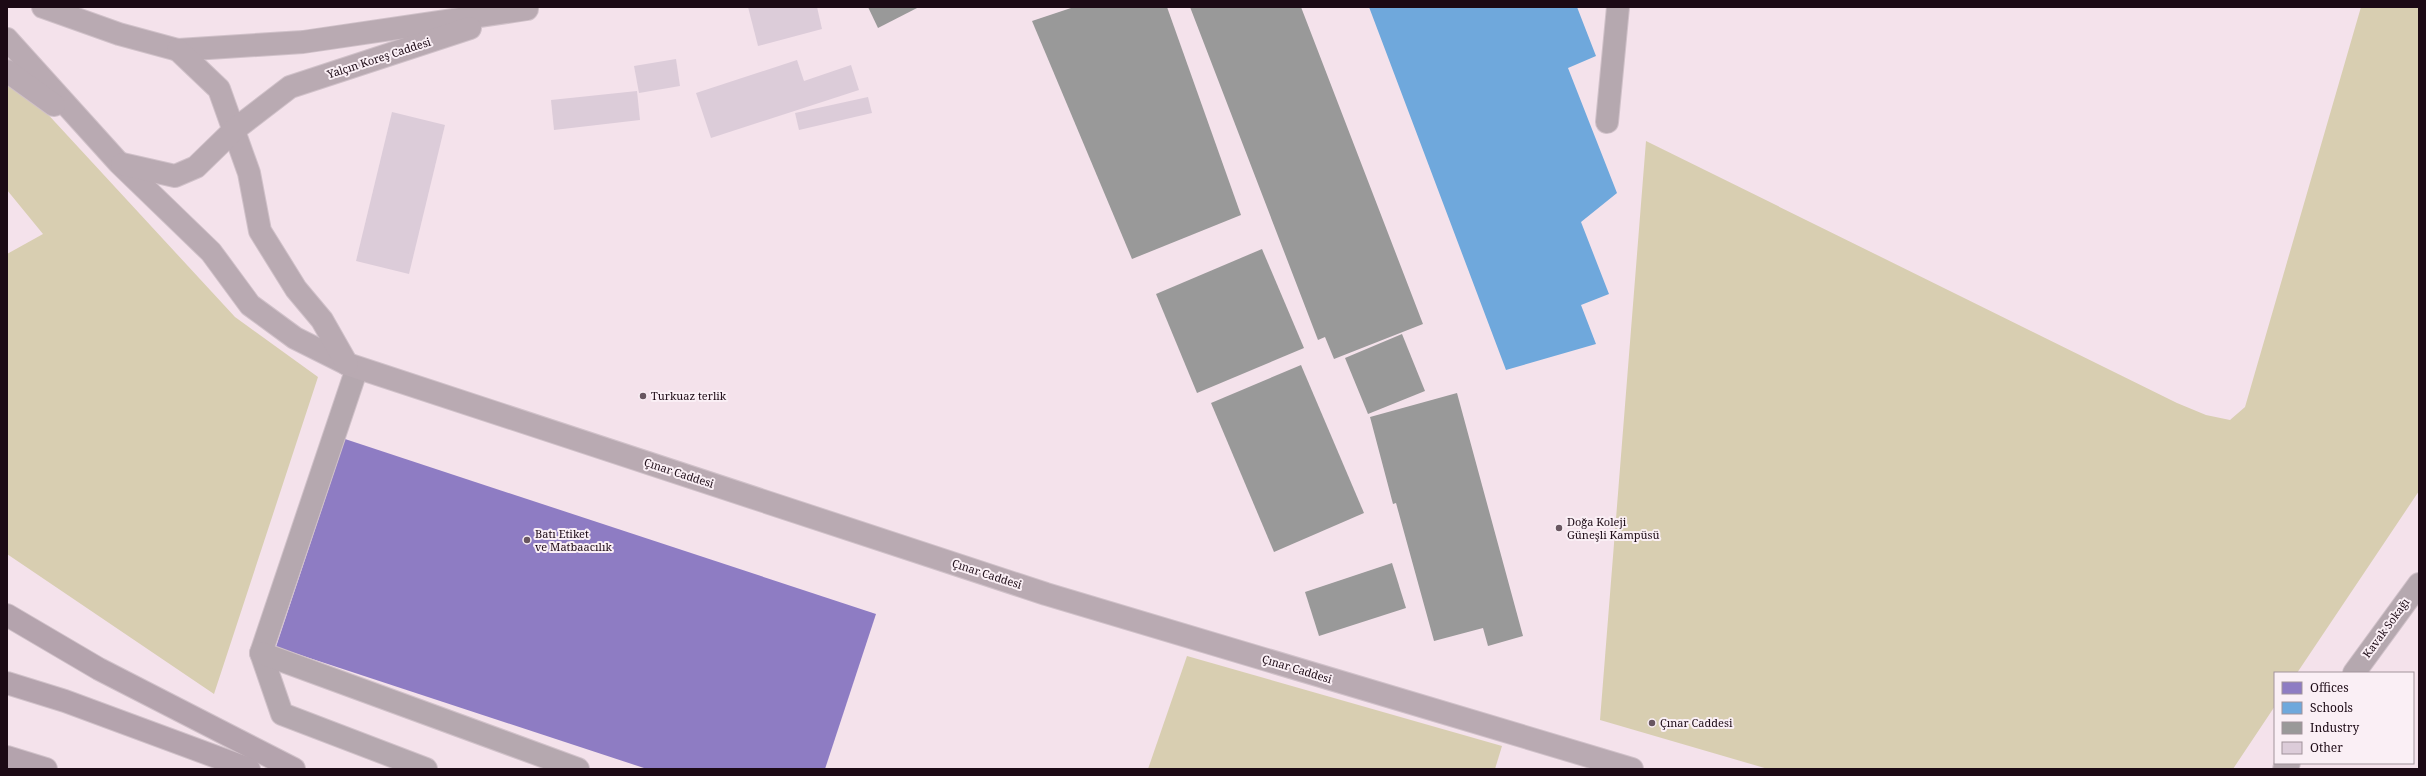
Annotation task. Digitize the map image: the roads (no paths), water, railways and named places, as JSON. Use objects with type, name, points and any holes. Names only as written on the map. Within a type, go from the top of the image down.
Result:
[{"type":"highway","points":[[7,615],[99,668],[294,769]]},
{"type":"highway","points":[[7,682],[65,701],[249,769]]},
{"type":"highway","points":[[7,757],[46,769]]},
{"type":"main road","points":[[43,7],[78,13],[119,34],[178,50],[303,42],[531,8]]},
{"type":"main road","name":"Yalçın Koreş Caddesi","points":[[119,163],[145,171],[175,176],[196,167],[234,130],[290,88],[531,8]]},
{"type":"main road","points":[[7,40],[89,131]]},
{"type":"main road","points":[[178,50],[219,89],[249,173],[260,231],[296,289],[322,320],[352,366]]},
{"type":"main road","points":[[7,71],[89,131]]},
{"type":"main road","name":"Çınar Caddesi","points":[[89,131],[119,163],[211,252],[250,305],[295,338],[352,366],[1046,594],[1632,769]]},
{"type":"street","points":[[1607,122],[1618,7]]},
{"type":"street","points":[[352,366],[261,653],[282,714],[426,769]]},
{"type":"street","name":"Kavak Sokağı","points":[[2355,672],[2419,584]]},
{"type":"street","points":[[261,653],[578,769]]},
{"type":"place","name":"Turkuaz terlik","points":[[643,396]]},
{"type":"place","name":"Doğa Koleji Güneşli Kampüsü","points":[[1559,528]]},
{"type":"place","name":"Batı Etiket ve Matbaacılık","points":[[527,540]]},
{"type":"place","name":"Çınar Caddesi","points":[[1652,723]]}]
